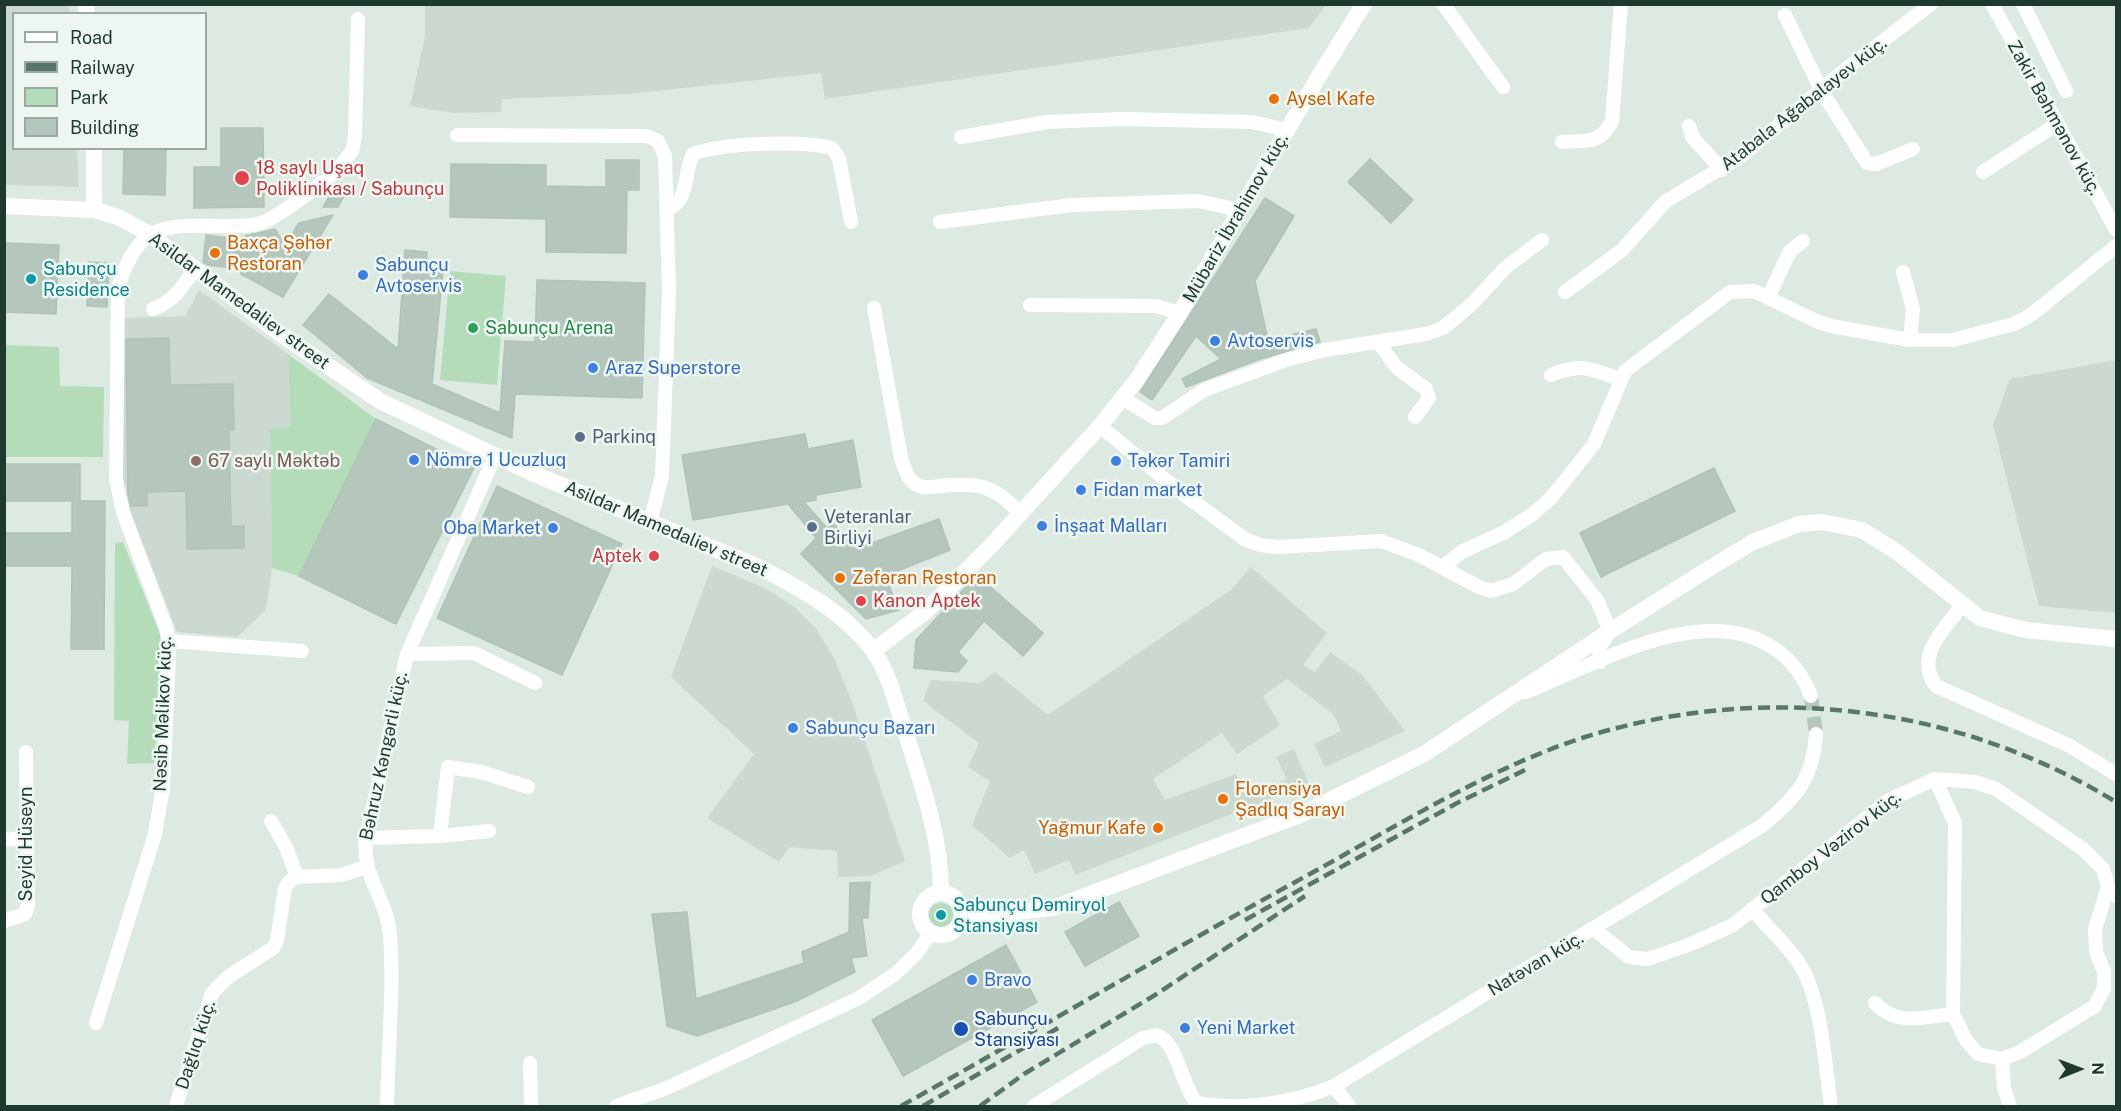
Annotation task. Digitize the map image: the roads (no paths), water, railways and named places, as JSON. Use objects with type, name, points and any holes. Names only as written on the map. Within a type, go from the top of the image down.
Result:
[{"type":"street","name":"Mübariz İbrahimov küç.","points":[[873,651],[891,640],[925,612],[1020,513],[1100,426],[1122,398],[1180,313],[1364,4]]},
{"type":"street","points":[[1562,142],[1598,139],[1606,133],[1612,121],[1621,4]]},
{"type":"street","name":"Zakir Bəhmənov küç.","points":[[1992,4],[2116,230]]},
{"type":"street","points":[[2023,4],[2066,92]]},
{"type":"street","points":[[1443,5],[1503,87]]},
{"type":"street","name":"Atabala Ağabalayev küç.","points":[[1565,292],[1622,251],[1666,201],[1681,190],[1722,170],[1923,7]]},
{"type":"street","points":[[1785,15],[1821,90],[1867,163],[1876,164],[1913,149]]},
{"type":"street","points":[[148,233],[182,225],[244,226],[265,221],[336,172],[352,151],[355,136],[358,19]]},
{"type":"street","points":[[961,137],[1047,123],[1111,119],[1252,122],[1287,130]]},
{"type":"street","points":[[1983,172],[2057,124]]},
{"type":"street","points":[[1689,126],[1693,138],[1722,170]]},
{"type":"street","points":[[457,135],[647,136],[658,141],[665,156],[669,307],[662,476],[650,523]]},
{"type":"street","points":[[668,209],[677,205],[683,195],[693,154],[713,148],[814,143],[832,148],[839,158],[851,222]]},
{"type":"street","points":[[94,150],[94,210]]},
{"type":"street","points":[[940,222],[1072,205],[1198,201],[1240,210]]},
{"type":"street","name":"Asildar Mamedaliev street","points":[[4,206],[94,210],[118,217],[148,233],[357,387],[405,414],[495,456],[761,568],[789,582],[836,614],[873,651],[889,682],[924,790],[938,850],[941,893]]},
{"type":"street","name":"Nəsib Məlikov küç.","points":[[96,1023],[155,834],[163,787],[169,641],[167,630],[123,512],[116,479],[118,287],[126,262],[148,233]]},
{"type":"street","points":[[1122,398],[1155,418],[1162,418],[1204,390],[1234,377],[1316,352],[1379,343],[1426,334],[1443,328],[1472,304],[1505,268],[1542,240]]},
{"type":"street","points":[[1769,296],[1790,250],[1803,241]]},
{"type":"street","points":[[1442,567],[1463,551],[1505,532],[1533,514],[1551,498],[1602,430],[1620,379],[1638,358],[1730,292],[1754,291],[1769,296],[1816,321],[1910,340],[1953,340],[2014,324],[2031,315],[2116,246]]},
{"type":"street","points":[[153,309],[168,303],[178,295],[194,269]]},
{"type":"street","points":[[1903,272],[1913,309],[1910,340]]},
{"type":"street","points":[[1030,305],[1156,306],[1180,313]]},
{"type":"street","points":[[874,308],[901,458],[909,479],[917,485],[926,487],[964,484],[982,486],[995,490],[1020,513]]},
{"type":"street","points":[[1379,343],[1396,367],[1426,388],[1430,398],[1415,417]]},
{"type":"street","points":[[1551,375],[1570,367],[1583,367],[1620,379]]},
{"type":"street","points":[[1100,426],[1161,477],[1246,540],[1278,547],[1381,541],[1395,544],[1491,591],[1513,584],[1546,559],[1563,557],[1597,600],[1610,631]]},
{"type":"street","name":"Bəhruz Kəngərli küç.","points":[[387,1107],[390,936],[384,906],[366,867],[366,838],[407,654],[495,456]]},
{"type":"street","points":[[962,918],[1053,908],[1300,815],[1424,754],[1610,631],[1753,542],[1799,524],[1822,522],[1862,530],[1881,540],[1980,618],[2012,628],[2116,639]]},
{"type":"street","points":[[1962,605],[1928,654],[1930,678],[1936,686],[2068,745],[2116,774]]},
{"type":"street","points":[[1504,701],[1635,647],[1677,635],[1721,630],[1759,638],[1789,659],[1806,682],[1811,696]]},
{"type":"street","points":[[1600,662],[1599,648],[1610,631]]},
{"type":"street","points":[[169,641],[302,651]]},
{"type":"street","points":[[407,654],[474,653],[535,683]]},
{"type":"street","name":"Natəvan küç.","points":[[1034,1107],[1143,1038],[1156,1035],[1167,1041],[1197,1105],[1263,1105],[1292,1101],[1334,1086],[1762,825],[1800,790],[1810,769],[1816,734]]},
{"type":"street","name":"Seyid Hüseyn","points":[[4,921],[25,914],[28,905],[26,752]]},
{"type":"street","points":[[440,836],[448,767],[481,772],[528,787]]},
{"type":"street","points":[[1935,779],[1955,823],[1953,1014],[1966,1040],[1978,1054],[2002,1059],[2020,1052],[2095,1006],[2104,988],[2104,972],[2096,951],[2095,929],[2112,891]]},
{"type":"street","name":"Qamboy Vəzirov küç.","points":[[1594,928],[1629,957],[1648,959],[1733,925],[1854,831],[1889,800],[1935,779],[1975,782],[1996,789],[2083,849],[2103,869],[2112,891]]},
{"type":"street","points":[[271,821],[286,847],[297,877],[342,875],[366,867]]},
{"type":"street","points":[[366,838],[440,836],[489,831]]},
{"type":"street","points":[[4,840],[26,838]]},
{"type":"street","name":"Dağlıq küç.","points":[[176,1107],[212,993],[228,977],[273,948],[277,941],[285,888],[297,877]]},
{"type":"street","points":[[941,893],[958,901],[962,918],[953,933],[942,936],[931,933],[922,925],[921,908],[928,897],[941,893]]},
{"type":"street","points":[[1752,909],[1798,962],[1808,979],[1821,1033],[1831,1107]]},
{"type":"street","points":[[616,1107],[667,1088],[859,998],[895,974],[916,954],[931,933]]},
{"type":"street","points":[[1875,1003],[1885,1014],[1900,1020],[1953,1014]]},
{"type":"street","points":[[2002,1059],[2004,1088],[2010,1107]]},
{"type":"street","points":[[530,1063],[531,1107]]},
{"type":"street","points":[[1334,1086],[1349,1107]]},
{"type":"tunnel","points":[[1811,696],[1816,734]]},
{"type":"railway","points":[[901,1106],[1412,816],[1521,761],[1595,734],[1662,718],[1729,709],[1796,708],[1863,713],[1929,725],[1994,744],[2056,770],[2116,802]]},
{"type":"railway","points":[[1245,920],[1459,802],[1525,770]]},
{"type":"railway","points":[[980,1106],[1024,1074],[1155,995],[1305,896]]},
{"type":"railway","points":[[923,1106],[1060,1027]]},
{"type":"place","name":"Aysel Kafe","points":[[1274,99]]},
{"type":"place","name":"18 saylı Uşaq Poliklinikası / Sabunçu","points":[[242,178]]},
{"type":"place","name":"Baxça Şəhər Restoran","points":[[215,253]]},
{"type":"place","name":"Sabunçu Avtoservis","points":[[363,275]]},
{"type":"place","name":"Sabunçu Residence","points":[[31,279]]},
{"type":"place","name":"Sabunçu Arena","points":[[473,328]]},
{"type":"place","name":"Avtoservis","points":[[1215,341]]},
{"type":"place","name":"Araz Superstore","points":[[593,368]]},
{"type":"place","name":"Parkinq","points":[[580,437]]},
{"type":"place","name":"Nömrə 1 Ucuzluq","points":[[414,460]]},
{"type":"place","name":"67 saylı Məktəb","points":[[196,461]]},
{"type":"place","name":"Təkər Tamiri","points":[[1116,461]]},
{"type":"place","name":"Fidan market","points":[[1081,490]]},
{"type":"place","name":"İnşaat Malları","points":[[1042,526]]},
{"type":"place","name":"Veteranlar Birliyi","points":[[812,527]]},
{"type":"place","name":"Oba Market","points":[[553,528]]},
{"type":"place","name":"Aptek","points":[[654,556]]},
{"type":"place","name":"Zəfəran Restoran","points":[[840,578]]},
{"type":"place","name":"Kanon Aptek","points":[[861,601]]},
{"type":"place","name":"Sabunçu Bazarı","points":[[793,728]]},
{"type":"place","name":"Florensiya Şadlıq Sarayı","points":[[1223,799]]},
{"type":"place","name":"Yağmur Kafe","points":[[1158,828]]},
{"type":"place","name":"Sabunçu Dəmiryol Stansiyası","points":[[941,915]]},
{"type":"place","name":"Bravo","points":[[972,980]]},
{"type":"place","name":"Yeni Market","points":[[1185,1028]]},
{"type":"place","name":"Sabunçu Stansiyası","points":[[961,1029]]}]
